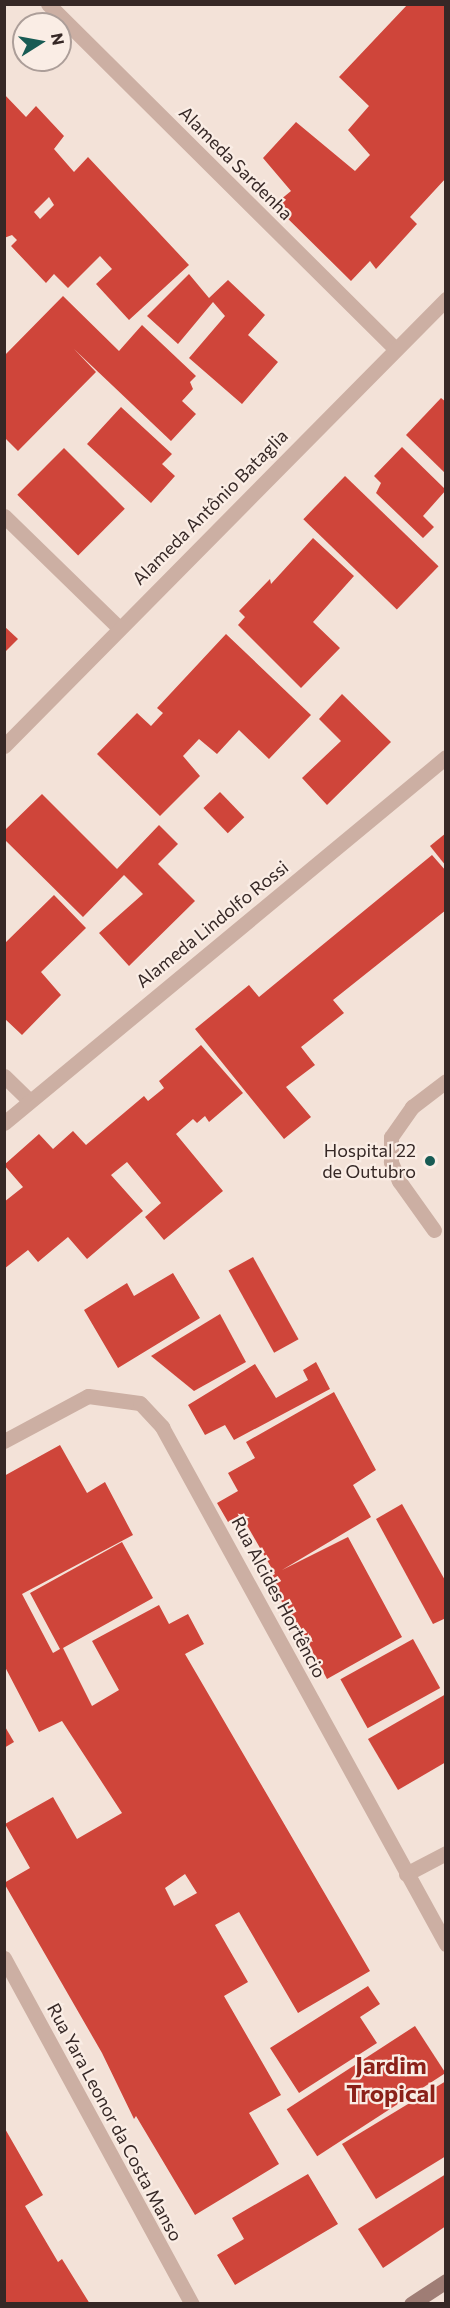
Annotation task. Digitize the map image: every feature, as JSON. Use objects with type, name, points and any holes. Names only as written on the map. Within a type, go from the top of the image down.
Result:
[{"type":"street","name":"Alameda Sardenha","points":[[48,4],[396,349]]},
{"type":"street","name":"Alameda Antônio Bataglia","points":[[4,746],[118,627],[446,299]]},
{"type":"street","points":[[4,516],[118,627]]},
{"type":"street","name":"Alameda Lindolfo Rossi","points":[[4,1123],[446,757]]},
{"type":"street","points":[[4,1076],[29,1100]]},
{"type":"street","points":[[434,1230],[399,1181],[391,1162],[391,1137],[412,1107],[446,1081]]},
{"type":"street","name":"Rua Alcides Hortêncio","points":[[4,1441],[88,1396],[140,1403],[179,1453],[446,1944]]},
{"type":"street","points":[[406,1874],[446,1852]]},
{"type":"street","name":"Rua Yara Leonor da Costa Manso","points":[[4,1958],[192,2304]]},
{"type":"street","points":[[411,2304],[446,2281]]},
{"type":"building","points":[[408,4],[446,4],[446,178],[410,217],[417,224],[376,269],[370,261],[351,281],[274,205],[291,191],[263,158],[296,122],[355,171],[370,155],[348,130],[369,106],[339,77]]},
{"type":"building","points":[[4,94],[26,117],[36,106],[64,136],[54,149],[74,172],[88,157],[189,265],[129,320],[96,284],[112,269],[100,256],[68,288],[54,274],[46,283],[11,246],[17,240],[12,235],[4,238]],"holes":[[[49,197],[54,205],[40,219],[34,212]]]},
{"type":"building","points":[[189,274],[209,298],[228,280],[265,315],[248,335],[278,362],[242,404],[189,358],[225,316],[213,302],[178,344],[147,316]]},
{"type":"building","points":[[63,296],[119,351],[142,325],[196,376],[190,382],[193,389],[182,401],[196,414],[171,441],[74,349],[96,372],[18,451],[4,437],[4,356]]},
{"type":"building","points":[[441,398],[446,402],[446,474],[406,435]]},
{"type":"building","points":[[121,407],[172,454],[162,464],[175,476],[151,503],[87,444]]},
{"type":"building","points":[[402,447],[446,490],[423,516],[434,527],[423,538],[376,493],[381,483],[374,476]]},
{"type":"building","points":[[64,448],[125,509],[78,555],[17,495]]},
{"type":"building","points":[[345,476],[439,566],[397,609],[303,519]]},
{"type":"building","points":[[313,538],[354,576],[313,622],[340,648],[301,688],[238,625],[245,617],[239,611],[270,579],[271,584]]},
{"type":"building","points":[[4,626],[18,639],[4,653]]},
{"type":"building","points":[[226,634],[311,715],[269,759],[239,730],[217,754],[199,739],[183,756],[200,776],[160,816],[97,754],[137,713],[151,726],[163,713],[157,708]]},
{"type":"building","points":[[342,694],[391,742],[327,805],[302,778],[341,741],[319,719]]},
{"type":"building","points":[[220,792],[244,817],[228,833],[203,808]]},
{"type":"building","points":[[42,794],[117,869],[159,825],[178,844],[158,864],[195,901],[129,966],[99,933],[143,894],[124,875],[83,917],[4,839],[4,831]]},
{"type":"building","points":[[446,833],[446,866],[430,846]]},
{"type":"building","points":[[432,855],[446,871],[446,910],[333,1000],[344,1013],[301,1047],[315,1065],[286,1087],[311,1117],[284,1139],[195,1029],[249,985],[259,997]]},
{"type":"building","points":[[54,895],[86,928],[41,972],[61,995],[22,1035],[4,1018],[4,944]]},
{"type":"building","points":[[201,1045],[243,1093],[209,1122],[205,1116],[197,1123],[193,1119],[176,1134],[223,1191],[164,1240],[145,1217],[161,1203],[127,1162],[111,1175],[143,1211],[87,1259],[68,1237],[38,1262],[28,1250],[4,1269],[4,1202],[23,1187],[4,1165],[39,1134],[53,1149],[73,1131],[86,1145],[144,1096],[148,1101],[164,1088],[159,1081]]},
{"type":"building","points":[[253,1257],[299,1339],[274,1353],[229,1271]]},
{"type":"building","points":[[173,1273],[200,1318],[118,1368],[84,1310],[127,1283],[134,1296]]},
{"type":"building","points":[[220,1314],[246,1362],[194,1391],[151,1356]]},
{"type":"building","points":[[316,1362],[330,1389],[234,1440],[225,1425],[205,1435],[188,1405],[255,1364],[276,1398],[308,1380],[303,1370]]},
{"type":"building","points":[[334,1392],[376,1470],[353,1485],[371,1517],[282,1570],[348,1537],[402,1637],[327,1679],[301,1630],[298,1632],[269,1578],[275,1574],[241,1515],[228,1522],[217,1503],[238,1491],[228,1473],[255,1458],[246,1442]]},
{"type":"building","points":[[60,1445],[87,1493],[105,1482],[133,1535],[22,1594],[53,1653],[60,1649],[30,1593],[122,1542],[153,1598],[63,1648],[92,1706],[119,1690],[92,1641],[159,1605],[169,1624],[188,1614],[204,1644],[185,1654],[370,1971],[298,2013],[239,1912],[215,1925],[248,1982],[224,1996],[281,2095],[249,2113],[279,2164],[195,2215],[136,2116],[134,2119],[102,2053],[4,1883],[30,1868],[5,1824],[53,1797],[77,1839],[122,1813],[62,1721],[39,1732],[4,1665],[4,1476]],"holes":[[[185,1874],[197,1893],[174,1906],[165,1888]]]},
{"type":"building","points":[[402,1504],[446,1582],[446,1618],[433,1624],[376,1519]]},
{"type":"building","points":[[413,1639],[440,1688],[368,1728],[340,1679]]},
{"type":"building","points":[[446,1694],[446,1762],[398,1790],[368,1739]]},
{"type":"building","points":[[4,1725],[14,1742],[4,1748]]},
{"type":"building","points":[[368,1986],[380,2004],[360,2017],[377,2043],[299,2093],[270,2048]]},
{"type":"building","points":[[415,2026],[445,2073],[317,2156],[287,2109]]},
{"type":"building","points":[[446,2081],[446,2156],[376,2199],[342,2144]]},
{"type":"building","points":[[4,2127],[43,2195],[25,2206],[58,2262],[62,2259],[90,2304],[4,2304]]},
{"type":"building","points":[[308,2174],[338,2224],[235,2285],[217,2255],[244,2239],[232,2218]]},
{"type":"building","points":[[446,2174],[446,2226],[383,2268],[358,2229]]},
{"type":"place","name":"Hospital 22 de Outubro","points":[[430,1161]]},
{"type":"district","name":"Jardim Tropical","points":[[391,2079]]}]
